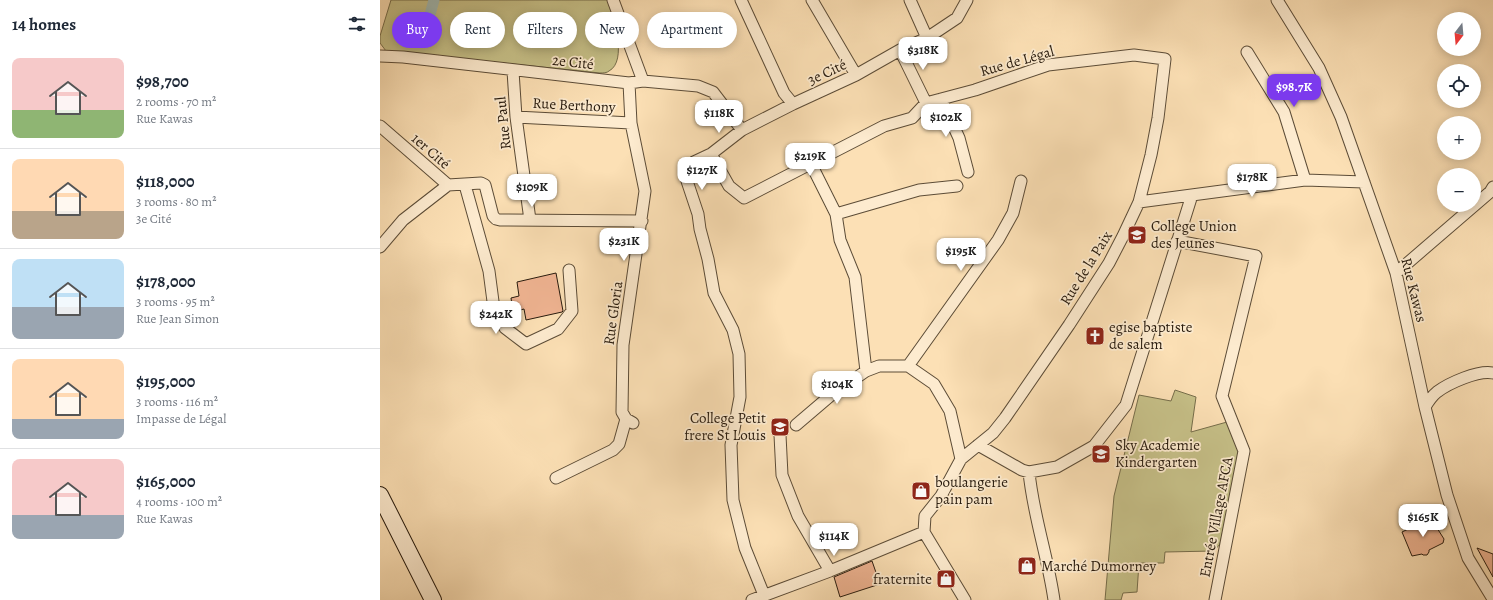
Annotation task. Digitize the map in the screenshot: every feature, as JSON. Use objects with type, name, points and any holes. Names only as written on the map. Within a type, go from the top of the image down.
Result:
[{"type":"street","points":[[613,0],[644,81]]},
{"type":"street","points":[[741,0],[784,93],[793,104]]},
{"type":"street","points":[[812,0],[856,75]]},
{"type":"street","points":[[910,0],[927,38]]},
{"type":"street","name":"3e Cité","points":[[764,595],[745,548],[733,500],[731,445],[740,397],[739,354],[733,330],[714,293],[698,214],[687,181],[686,168],[694,162],[711,154],[741,132],[793,104],[856,75],[900,50],[927,38],[957,18],[967,0]]},
{"type":"street","name":"Rue Kawas","points":[[1277,0],[1320,68],[1341,117],[1396,273],[1425,407],[1447,494],[1468,558],[1493,599]]},
{"type":"street","points":[[711,154],[729,186],[744,198],[884,126],[912,118],[926,103],[900,50]]},
{"type":"street","points":[[1247,52],[1284,112],[1305,180]]},
{"type":"street","name":"Rue de Légal","points":[[926,103],[975,90],[1048,65],[1134,55],[1165,59]]},
{"type":"street","name":"2e Cité","points":[[380,56],[403,57],[628,84],[644,81],[698,86],[713,92],[741,132]]},
{"type":"street","name":"Rue de la Paix","points":[[961,459],[978,446],[1005,418],[1069,325],[1123,236],[1139,202],[1155,137],[1165,59]]},
{"type":"street","name":"Rue Paul","points":[[514,71],[516,117],[530,220]]},
{"type":"street","name":"Rue Gloria","points":[[556,478],[613,450],[619,444],[629,421],[622,412],[623,345],[642,221],[645,191],[631,123],[628,84]]},
{"type":"street","points":[[940,99],[959,138],[968,172]]},
{"type":"street","name":"Rue Berthony","points":[[516,117],[631,123]]},
{"type":"street","name":"1er Cité","points":[[380,126],[448,185],[403,220],[380,247]]},
{"type":"street","points":[[811,164],[836,214],[840,240],[855,277],[866,371]]},
{"type":"street","points":[[1139,202],[1305,180],[1364,182]]},
{"type":"street","points":[[908,366],[998,240],[1013,212],[1021,181]]},
{"type":"street","points":[[448,185],[481,183],[485,185],[493,216],[496,219],[642,221]]},
{"type":"street","points":[[465,185],[489,270],[494,309],[505,328],[526,344],[558,329],[572,311],[569,270]]},
{"type":"street","points":[[836,214],[919,190],[957,186]]},
{"type":"street","points":[[1396,273],[1492,191]]},
{"type":"street","points":[[978,446],[1022,470],[1029,472],[1057,467],[1094,446],[1126,405],[1192,195]]},
{"type":"street","name":"Entrée Village AFCA","points":[[1177,241],[1256,256],[1222,396],[1244,451],[1215,600]]},
{"type":"street","points":[[796,425],[830,396],[866,371],[879,366],[908,366],[934,384],[950,411],[961,459],[941,496],[925,516],[924,532],[965,600]]},
{"type":"street","points":[[1425,407],[1436,392],[1454,382],[1472,376],[1493,373]]},
{"type":"street","points":[[780,435],[782,475],[798,516],[830,571]]},
{"type":"street","points":[[1029,472],[1033,503],[1051,578],[1054,600]]},
{"type":"street","points":[[381,498],[433,600]]},
{"type":"street","points":[[380,516],[422,600]]},
{"type":"street","points":[[752,600],[830,571],[924,532]]},
{"type":"shaded area","points":[[391,0],[609,0],[612,12],[585,12],[585,48],[618,48],[618,58],[615,66],[609,71],[606,73],[600,73],[386,51],[380,43],[380,36]]},
{"type":"shaded area","points":[[1175,390],[1196,397],[1191,432],[1227,422],[1240,453],[1220,544],[1214,551],[1165,552],[1164,563],[1139,563],[1137,592],[1123,593],[1121,600],[1105,600],[1114,496],[1139,395],[1171,401]]},
{"type":"building","points":[[556,273],[562,312],[526,320],[524,309],[513,312],[511,298],[519,296],[517,282]]},
{"type":"building","points":[[1429,519],[1432,526],[1437,528],[1444,539],[1443,543],[1429,550],[1427,555],[1422,554],[1412,556],[1402,532]]},
{"type":"building","points":[[1477,548],[1493,554],[1493,577]]},
{"type":"building","points":[[872,561],[880,584],[840,597],[834,577]]},
{"type":"waterway","points":[[431,12],[434,0]]},
{"type":"place","name":"College Union des Jeunes","points":[[1137,235]]},
{"type":"place","name":"egise baptiste de salem","points":[[1095,336]]},
{"type":"place","name":"College Petit frere St Louis","points":[[780,427]]},
{"type":"place","name":"Sky Academie Kindergarten","points":[[1101,454]]},
{"type":"place","name":"boulangerie pain pam","points":[[921,491]]},
{"type":"place","name":"Marché Dumorney","points":[[1027,566]]},
{"type":"place","name":"fraternite","points":[[946,579]]}]
